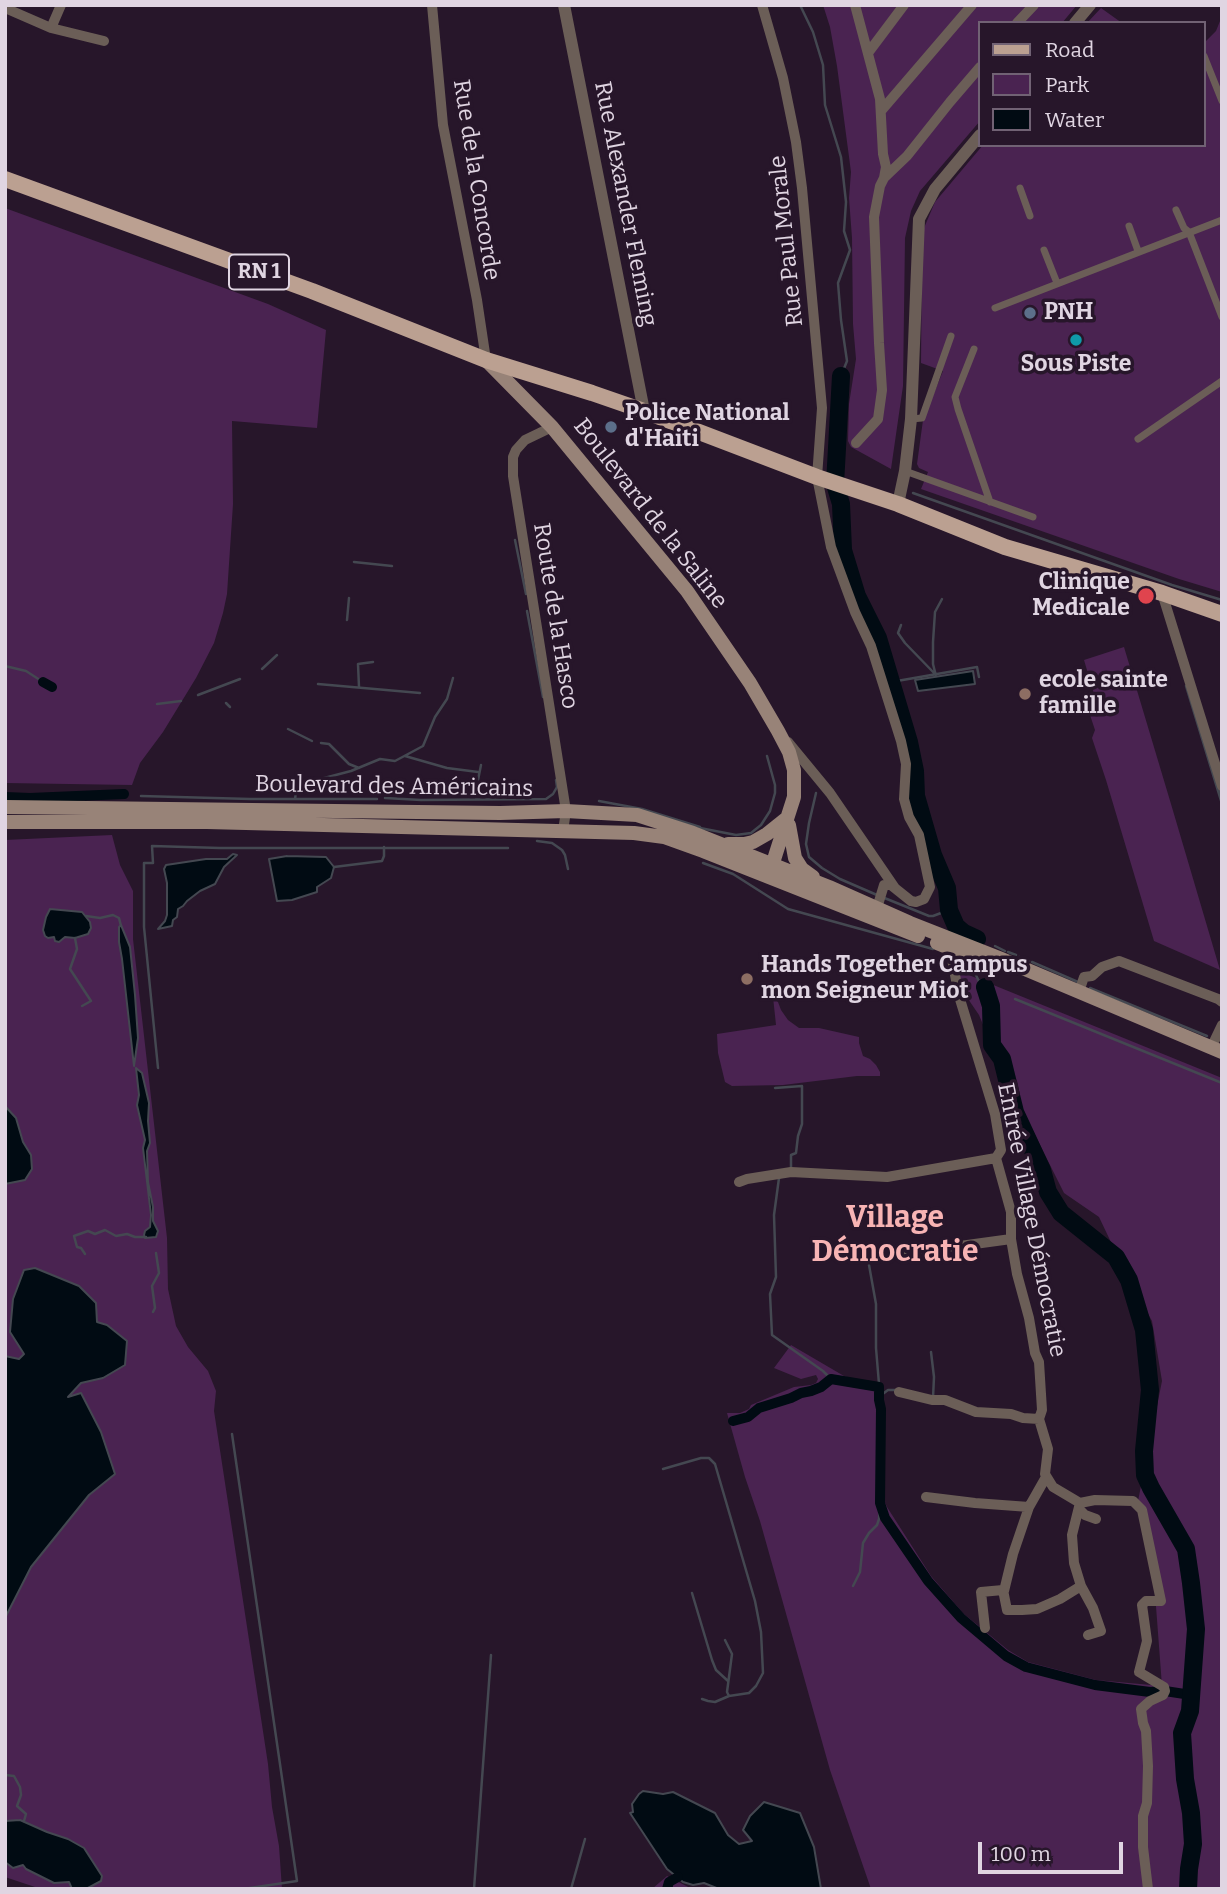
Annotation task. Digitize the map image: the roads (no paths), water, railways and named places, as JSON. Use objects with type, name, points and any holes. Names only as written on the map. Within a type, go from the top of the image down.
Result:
[{"type":"main road","name":"RN 1","points":[[5,180],[312,291],[486,360],[644,411],[1005,547],[1162,593],[1222,614]]},
{"type":"main road","name":"Boulevard de la Saline","points":[[486,360],[552,427],[687,592],[750,683],[778,731],[789,752],[794,770],[794,797],[771,871]]},
{"type":"main road","name":"Boulevard des Américains","points":[[5,807],[500,813],[566,811],[637,815],[693,833],[771,871]]},
{"type":"main road","points":[[716,843],[753,842],[788,817]]},
{"type":"main road","points":[[788,817],[795,858],[802,869],[829,887]]},
{"type":"main road","name":"Boulevard des Américains","points":[[5,822],[207,822],[634,832],[664,837],[771,871]]},
{"type":"main road","points":[[771,871],[829,887],[953,947]]},
{"type":"main road","points":[[771,871],[953,947],[1079,992],[1218,1052]]},
{"type":"main road","points":[[996,962],[1218,1052]]},
{"type":"street","points":[[51,28],[61,5]]},
{"type":"street","name":"Rue de la Concorde","points":[[432,5],[443,125],[486,360]]},
{"type":"street","name":"Rue Alexander Fleming","points":[[564,5],[644,411]]},
{"type":"street","name":"Rue Paul Morale","points":[[762,5],[783,78],[802,188],[831,482],[831,547],[871,646],[901,741],[906,764],[904,799],[909,817],[919,835],[930,887],[924,899],[916,902],[898,891]]},
{"type":"street","points":[[855,5],[880,99],[886,167],[874,217],[882,390],[878,419],[856,443]]},
{"type":"street","points":[[868,53],[904,5]]},
{"type":"street","points":[[881,111],[972,5]]},
{"type":"street","points":[[1019,21],[1034,5]]},
{"type":"street","points":[[1077,21],[1090,5]]},
{"type":"street","points":[[5,8],[51,28],[104,41]]},
{"type":"street","points":[[1206,61],[1222,101]]},
{"type":"street","points":[[884,178],[907,156],[978,69]]},
{"type":"street","points":[[898,505],[911,419],[919,219],[935,189],[978,137]]},
{"type":"street","points":[[1020,188],[1030,216]]},
{"type":"street","points":[[1176,210],[1184,228],[1189,232],[1222,317]]},
{"type":"street","points":[[995,309],[1222,220]]},
{"type":"street","points":[[1129,226],[1138,251]]},
{"type":"street","points":[[1044,250],[1058,283]]},
{"type":"street","points":[[911,419],[922,418],[951,336]]},
{"type":"street","points":[[974,349],[955,397],[990,502]]},
{"type":"street","points":[[1138,439],[1222,381]]},
{"type":"street","name":"Route de la Hasco","points":[[552,427],[525,440],[516,450],[513,457],[513,476],[566,811],[563,831]]},
{"type":"street","points":[[905,471],[1033,517]]},
{"type":"street","points":[[1162,593],[1222,786]]},
{"type":"street","points":[[778,731],[830,793],[898,891]]},
{"type":"street","points":[[877,908],[884,885],[891,885],[898,891]]},
{"type":"street","name":"Entrée Village Démocratie","points":[[953,947],[959,996],[995,1114],[1001,1150],[996,1158],[1011,1212],[1011,1239],[1017,1274],[1039,1362],[1042,1410],[1039,1419],[1048,1449],[1046,1477]]},
{"type":"street","points":[[1079,992],[1084,977],[1092,976],[1102,967],[1119,961],[1222,1002]]},
{"type":"street","points":[[1218,1052],[1222,1025]]},
{"type":"street","points":[[739,1182],[791,1172],[887,1177],[996,1158]]},
{"type":"street","points":[[863,1252],[960,1246],[1011,1239]]},
{"type":"street","points":[[899,1392],[932,1400],[945,1400],[976,1412],[1039,1419]]},
{"type":"street","points":[[1081,1586],[1060,1600],[1037,1609],[1022,1610],[1007,1610],[1003,1590],[1029,1507],[1046,1477],[1053,1486],[1080,1506],[1085,1515],[1096,1519]]},
{"type":"street","points":[[926,1496],[1029,1507]]},
{"type":"street","points":[[1080,1506],[1095,1500],[1133,1501],[1142,1510],[1161,1601],[1146,1601],[1142,1605],[1147,1641],[1139,1672],[1164,1687],[1165,1691],[1141,1709],[1146,1731],[1148,1766],[1147,1803],[1143,1816],[1143,1847],[1148,1889]]},
{"type":"street","points":[[1080,1506],[1072,1535],[1074,1563],[1101,1631],[1088,1634]]},
{"type":"street","points":[[985,1628],[981,1592],[1003,1590]]},
{"type":"water","points":[[973,671],[975,684],[918,691],[915,680]]},
{"type":"water","points":[[233,854],[237,855],[224,867],[215,884],[200,891],[178,909],[172,926],[158,929],[167,915],[166,865],[227,859]]},
{"type":"water","points":[[287,856],[326,857],[334,867],[331,878],[317,887],[317,892],[292,900],[277,901],[269,859]]},
{"type":"water","points":[[50,909],[82,912],[90,922],[88,934],[75,938],[65,937],[59,942],[55,941],[54,937],[48,938],[43,930]]},
{"type":"water","points":[[121,925],[130,947],[135,995],[138,1038],[134,1066],[119,942]]},
{"type":"water","points":[[136,1068],[142,1073],[149,1103],[148,1182],[153,1221],[158,1231],[156,1237],[145,1238],[151,1215],[143,1148],[145,1140],[137,1105],[139,1095]]},
{"type":"water","points":[[5,1106],[16,1118],[23,1142],[31,1155],[32,1169],[25,1180],[5,1184]]},
{"type":"water","points":[[35,1268],[79,1286],[96,1303],[97,1322],[107,1325],[127,1341],[125,1365],[103,1378],[81,1383],[68,1397],[81,1393],[101,1432],[115,1474],[89,1495],[31,1567],[5,1618],[5,1356],[19,1359],[24,1354],[10,1332],[13,1299],[24,1270]]},
{"type":"water","points":[[643,1791],[663,1794],[673,1792],[715,1813],[728,1835],[739,1844],[752,1841],[743,1830],[750,1816],[764,1802],[800,1813],[814,1847],[821,1889],[719,1889],[704,1883],[693,1885],[683,1882],[667,1869],[630,1813],[633,1812],[632,1804]]},
{"type":"water","points":[[20,1820],[84,1848],[102,1876],[101,1881],[86,1889],[72,1889],[69,1882],[54,1883],[23,1865],[13,1868],[5,1862],[5,1821]]},
{"type":"waterway","points":[[800,5],[813,32],[823,65],[825,105],[841,157],[846,202],[844,231],[850,250],[838,283],[847,361],[841,376]]},
{"type":"waterway","points":[[841,376],[835,484],[841,504],[843,550],[857,596],[878,638],[909,742],[915,771],[916,796],[933,855],[947,888],[949,910],[959,933]]},
{"type":"waterway","points":[[913,493],[1172,585],[1222,600]]},
{"type":"waterway","points":[[515,540],[526,594]]},
{"type":"waterway","points":[[354,562],[392,566]]},
{"type":"waterway","points":[[347,620],[349,598]]},
{"type":"waterway","points":[[936,676],[933,664],[935,612],[942,599]]},
{"type":"waterway","points":[[527,611],[543,697]]},
{"type":"waterway","points":[[901,625],[898,633],[935,674]]},
{"type":"waterway","points":[[262,669],[277,655]]},
{"type":"waterway","points":[[359,687],[358,664],[373,662]]},
{"type":"waterway","points":[[5,666],[26,671],[43,682]]},
{"type":"waterway","points":[[892,685],[897,681],[977,667],[979,677]]},
{"type":"waterway","points":[[295,799],[297,786],[351,771],[380,759],[395,761],[423,746],[435,717],[447,699],[453,678]]},
{"type":"waterway","points":[[198,695],[240,679]]},
{"type":"waterway","points":[[43,682],[52,687]]},
{"type":"waterway","points":[[318,684],[420,693]]},
{"type":"waterway","points":[[1186,686],[1222,804]]},
{"type":"waterway","points":[[157,704],[181,701]]},
{"type":"waterway","points":[[226,703],[230,707]]},
{"type":"waterway","points":[[288,729],[312,741]]},
{"type":"waterway","points":[[321,743],[329,744],[349,764],[359,768]]},
{"type":"waterway","points":[[405,756],[447,768],[478,772]]},
{"type":"waterway","points":[[700,828],[736,835],[751,833],[761,825],[770,811],[775,793],[767,756]]},
{"type":"waterway","points":[[476,799],[481,765]]},
{"type":"waterway","points":[[385,798],[546,799],[557,787],[556,780]]},
{"type":"waterway","points":[[1219,787],[1222,795]]},
{"type":"waterway","points":[[816,793],[806,844],[809,857],[840,879],[877,895]]},
{"type":"waterway","points":[[5,797],[124,794]]},
{"type":"waterway","points":[[141,796],[377,799]]},
{"type":"waterway","points":[[599,801],[642,809],[700,827]]},
{"type":"waterway","points":[[537,841],[552,843],[562,850],[568,869]]},
{"type":"waterway","points":[[158,1068],[144,927],[144,863],[153,863],[152,846],[508,848]]},
{"type":"waterway","points":[[334,867],[382,861],[384,847]]},
{"type":"waterway","points":[[703,863],[733,874],[788,909],[933,949]]},
{"type":"waterway","points":[[882,897],[929,916],[949,910]]},
{"type":"waterway","points":[[86,916],[100,918],[113,915],[119,918],[121,926]]},
{"type":"waterway","points":[[957,927],[977,939]]},
{"type":"waterway","points":[[75,938],[77,949],[70,969],[91,1001],[82,1006]]},
{"type":"waterway","points":[[995,946],[1005,951]]},
{"type":"waterway","points":[[1008,952],[1016,955]]},
{"type":"waterway","points":[[1019,957],[1029,961]]},
{"type":"waterway","points":[[957,958],[972,967],[991,1006]]},
{"type":"waterway","points":[[1032,962],[1078,982]]},
{"type":"waterway","points":[[985,987],[991,1006],[992,1045],[1002,1059],[1015,1112],[1042,1170],[1048,1192],[1061,1213],[1116,1257],[1129,1280],[1144,1330],[1150,1390],[1144,1451],[1145,1475],[1186,1549],[1196,1629],[1190,1711],[1182,1733],[1193,1844],[1188,1889]]},
{"type":"waterway","points":[[1090,988],[1207,1036]]},
{"type":"waterway","points":[[1015,999],[1222,1083]]},
{"type":"waterway","points":[[775,1088],[802,1086],[802,1124],[796,1153],[791,1155],[791,1169]]},
{"type":"waterway","points":[[781,1177],[774,1215],[776,1277],[770,1294],[772,1335],[831,1379]]},
{"type":"waterway","points":[[85,1254],[77,1247],[74,1236],[88,1231],[95,1234],[105,1230],[116,1236],[127,1234],[146,1237]]},
{"type":"waterway","points":[[153,1312],[155,1308],[152,1286],[159,1273],[156,1253]]},
{"type":"waterway","points":[[869,1265],[876,1304],[880,1396],[888,1390],[896,1390]]},
{"type":"waterway","points":[[931,1352],[933,1398]]},
{"type":"waterway","points":[[733,1421],[748,1417],[759,1408],[821,1387],[831,1379],[879,1387],[880,1503],[885,1518],[928,1581],[961,1618],[1006,1656],[1026,1667],[1095,1685],[1191,1695]]},
{"type":"waterway","points":[[232,1434],[297,1881],[243,1889]]},
{"type":"waterway","points":[[663,1469],[701,1458],[709,1458],[715,1464],[755,1601],[761,1632],[763,1673],[756,1686],[749,1693],[729,1696],[715,1702],[702,1699]]},
{"type":"waterway","points":[[853,1586],[860,1572],[863,1543],[879,1519],[880,1503]]},
{"type":"waterway","points":[[692,1593],[716,1670],[728,1681]]},
{"type":"waterway","points":[[725,1640],[732,1654],[727,1692],[729,1696]]},
{"type":"waterway","points":[[474,1889],[491,1655]]},
{"type":"waterway","points":[[5,1775],[14,1776],[20,1787],[21,1795],[17,1806],[26,1814],[24,1821]]},
{"type":"waterway","points":[[571,1889],[585,1839]]},
{"type":"waterway","points":[[667,1889],[669,1882],[678,1877]]},
{"type":"place","name":"PNH","points":[[1030,313]]},
{"type":"place","name":"Sous Piste","points":[[1076,340]]},
{"type":"place","name":"Police National d'Haiti","points":[[611,427]]},
{"type":"place","name":"Clinique Medicale","points":[[1146,596]]},
{"type":"place","name":"ecole sainte famille","points":[[1025,694]]},
{"type":"place","name":"Hands Together Campus mon Seigneur Miot","points":[[747,979]]},
{"type":"district","name":"Village Démocratie","points":[[895,1236]]}]
